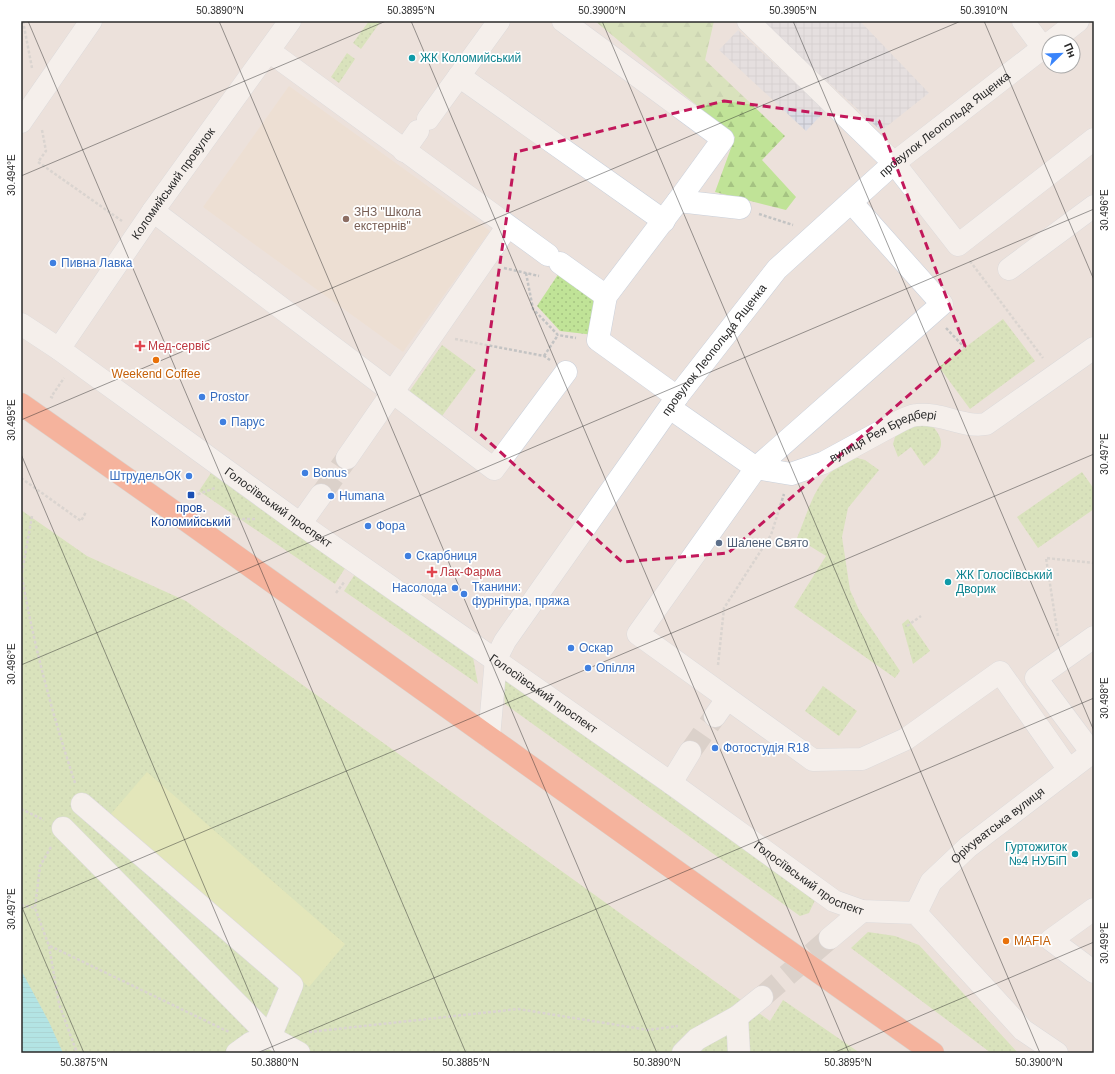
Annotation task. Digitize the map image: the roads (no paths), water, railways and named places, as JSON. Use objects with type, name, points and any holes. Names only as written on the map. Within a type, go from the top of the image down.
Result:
[{"type":"highway","points":[[21,404],[933,1053]]},
{"type":"street","points":[[21,122],[91,21]]},
{"type":"street","name":"Коломийський провулок","points":[[59,349],[153,211],[290,21]]},
{"type":"street","points":[[404,150],[499,21]]},
{"type":"street","points":[[269,51],[508,227],[606,296],[664,221],[723,139],[564,21]]},
{"type":"street","points":[[748,21],[894,163],[958,245],[1094,139]]},
{"type":"street","points":[[1023,21],[1041,38]]},
{"type":"street","name":"провулок Леопольда Ященка","points":[[1061,34],[1078,21]]},
{"type":"street","name":"провулок Леопольда Ященка","points":[[489,737],[496,659],[505,642],[674,402],[778,269],[894,163],[1041,49]]},
{"type":"street","points":[[459,76],[664,221]]},
{"type":"street","points":[[678,201],[740,208]]},
{"type":"street","points":[[851,202],[942,304],[756,468],[638,634],[719,702],[813,760],[862,759],[906,739],[1000,672],[1069,770]]},
{"type":"street","points":[[1009,269],[1094,206]]},
{"type":"street","points":[[153,211],[393,391],[494,469],[566,372]]},
{"type":"street","points":[[347,458],[508,227]]},
{"type":"street","name":"вулиця Рея Бредбері","points":[[606,296],[598,340],[756,468],[791,474],[823,463],[902,420],[916,415],[931,415],[974,426],[986,424],[1094,348]]},
{"type":"street","name":"Голосіївський проспект","points":[[21,324],[59,349],[301,523],[671,783],[834,901],[862,911],[916,913]]},
{"type":"street","points":[[301,523],[321,494]]},
{"type":"street","points":[[1093,752],[1036,678],[1094,637]]},
{"type":"street","points":[[671,783],[690,752]]},
{"type":"street","name":"Оріхуватська вулиця","points":[[916,913],[931,882],[968,847],[1093,752]]},
{"type":"street","points":[[82,804],[292,985],[253,1044]]},
{"type":"street","points":[[63,828],[253,1044],[299,1053]]},
{"type":"street","points":[[1094,909],[1051,940],[1094,972]]},
{"type":"street","points":[[830,938],[862,911]]},
{"type":"street","points":[[916,913],[1044,1053]]},
{"type":"street","points":[[683,1053],[698,1039],[737,1017],[762,997]]},
{"type":"street","points":[[737,1017],[739,1053]]},
{"type":"street","points":[[1023,1030],[1057,1053]]},
{"type":"water","points":[[21,970],[49,1022],[63,1053],[21,1053]]},
{"type":"tunnel","points":[[321,495],[347,458]]},
{"type":"tunnel","points":[[690,752],[715,716]]},
{"type":"tunnel","points":[[762,997],[830,938]]},
{"type":"place","name":"ЖК Коломийський","points":[[412,58]]},
{"type":"place","name":"ЗНЗ \"Школа екстернів\"","points":[[346,219]]},
{"type":"place","name":"Пивна Лавка","points":[[53,263]]},
{"type":"place","name":"Мед-сервіс","points":[[140,346]]},
{"type":"place","name":"Weekend Coffee","points":[[156,360]]},
{"type":"place","name":"Prostor","points":[[202,397]]},
{"type":"place","name":"Парус","points":[[223,422]]},
{"type":"place","name":"Bonus","points":[[305,473]]},
{"type":"place","name":"ШтрудельОК","points":[[189,476]]},
{"type":"place","name":"пров. Коломийський","points":[[191,495]]},
{"type":"place","name":"Humana","points":[[331,496]]},
{"type":"place","name":"Фора","points":[[368,526]]},
{"type":"place","name":"Шалене Свято","points":[[719,543]]},
{"type":"place","name":"Скарбниця","points":[[408,556]]},
{"type":"place","name":"Лак-Фарма","points":[[432,572]]},
{"type":"place","name":"ЖК Голосіївський Дворик","points":[[948,582]]},
{"type":"place","name":"Насолода","points":[[455,588]]},
{"type":"place","name":"Тканини: фурнітура, пряжа","points":[[464,594]]},
{"type":"place","name":"Оскар","points":[[571,648]]},
{"type":"place","name":"Опілля","points":[[588,668]]},
{"type":"place","name":"Фотостудія R18","points":[[715,748]]},
{"type":"place","name":"Гуртожиток №4 НУБіП","points":[[1075,854]]},
{"type":"place","name":"MAFIA","points":[[1006,941]]}]
